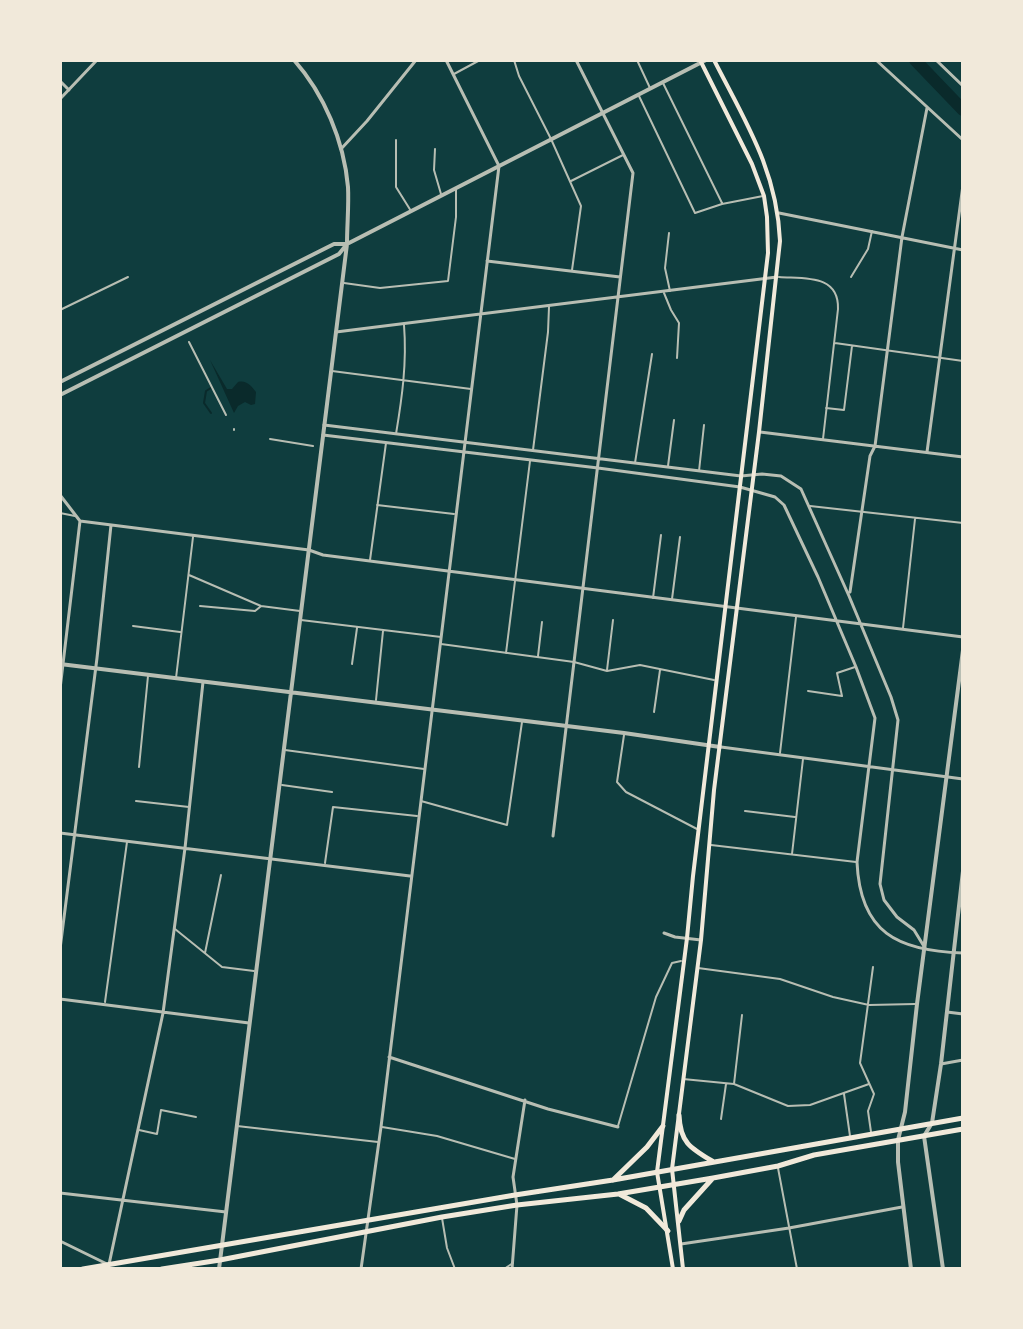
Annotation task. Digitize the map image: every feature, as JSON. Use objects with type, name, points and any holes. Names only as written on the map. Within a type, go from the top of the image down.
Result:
[{"type":"main road","points":[[683,1269],[672,1169],[780,241],[779,213],[763,157],[714,60]]},
{"type":"main road","points":[[673,1269],[657,1172],[768,253],[764,196],[703,61]]},
{"type":"main road","points":[[679,1115],[680,1133],[692,1149],[713,1161]]},
{"type":"main road","points":[[83,1269],[109,1267],[963,1118]]},
{"type":"main road","points":[[613,1180],[647,1147],[663,1126]]},
{"type":"main road","points":[[162,1269],[442,1217],[674,1185],[778,1166],[814,1155],[963,1129]]},
{"type":"main road","points":[[679,1221],[684,1210],[713,1178]]},
{"type":"main road","points":[[618,1194],[646,1208],[668,1231]]},
{"type":"street","points":[[60,99],[97,60]]},
{"type":"street","points":[[219,1269],[347,244],[348,189],[341,149],[318,94],[294,60]]},
{"type":"street","points":[[341,149],[416,60]]},
{"type":"street","points":[[361,1269],[499,166],[446,60]]},
{"type":"street","points":[[453,74],[480,60]]},
{"type":"street","points":[[514,60],[581,206],[572,271]]},
{"type":"street","points":[[553,836],[633,173],[576,60]]},
{"type":"street","points":[[637,60],[650,88]]},
{"type":"street","points":[[876,60],[963,140]]},
{"type":"street","points":[[936,60],[963,86]]},
{"type":"street","points":[[60,395],[339,254],[347,244],[703,61]]},
{"type":"street","points":[[60,81],[69,90]]},
{"type":"street","points":[[663,82],[722,204]]},
{"type":"street","points":[[638,94],[695,213],[764,196]]},
{"type":"street","points":[[849,596],[860,512],[870,456],[875,446],[902,237],[927,108]]},
{"type":"street","points":[[396,140],[396,187],[411,211]]},
{"type":"street","points":[[435,149],[434,170],[441,195]]},
{"type":"street","points":[[570,182],[624,155]]},
{"type":"street","points":[[927,452],[963,185]]},
{"type":"street","points":[[342,282],[380,288],[448,281],[456,217],[456,187]]},
{"type":"street","points":[[779,213],[963,250]]},
{"type":"street","points":[[851,277],[868,249],[872,231]]},
{"type":"street","points":[[669,233],[665,268],[671,310],[679,323],[677,358]]},
{"type":"street","points":[[60,382],[334,244],[347,244]]},
{"type":"street","points":[[487,261],[620,277]]},
{"type":"street","points":[[60,310],[128,277]]},
{"type":"street","points":[[336,332],[778,277],[823,281],[833,288],[838,303],[823,440]]},
{"type":"street","points":[[533,450],[549,305]]},
{"type":"street","points":[[396,434],[404,381],[404,324]]},
{"type":"street","points":[[189,342],[226,415]]},
{"type":"street","points":[[834,343],[963,361]]},
{"type":"street","points":[[826,408],[844,410],[852,345]]},
{"type":"street","points":[[635,463],[652,354]]},
{"type":"street","points":[[331,371],[471,389]]},
{"type":"street","points":[[668,467],[674,420]]},
{"type":"street","points":[[324,425],[741,476],[781,476],[801,489],[849,596],[898,720],[880,884],[884,900],[897,917],[914,930],[925,949]]},
{"type":"street","points":[[699,471],[704,425]]},
{"type":"street","points":[[759,432],[963,457]]},
{"type":"street","points":[[323,435],[740,487],[775,497],[784,505],[818,577],[875,718],[857,862],[862,900],[875,922],[887,934],[908,946],[963,953]]},
{"type":"street","points":[[270,439],[313,446]]},
{"type":"street","points":[[370,561],[386,442]]},
{"type":"street","points":[[506,655],[530,460]]},
{"type":"street","points":[[60,495],[80,521],[309,550],[323,555],[449,572],[963,637]]},
{"type":"street","points":[[377,505],[455,514]]},
{"type":"street","points":[[808,505],[963,523]]},
{"type":"street","points":[[60,513],[76,516]]},
{"type":"street","points":[[903,629],[915,517]]},
{"type":"street","points":[[60,689],[80,521]]},
{"type":"street","points":[[60,949],[111,525]]},
{"type":"street","points":[[653,598],[661,535]]},
{"type":"street","points":[[176,678],[193,536]]},
{"type":"street","points":[[671,600],[680,537]]},
{"type":"street","points":[[188,574],[261,606],[301,611]]},
{"type":"street","points":[[200,606],[255,611],[261,606]]},
{"type":"street","points":[[780,754],[797,615]]},
{"type":"street","points":[[300,619],[441,637]]},
{"type":"street","points":[[607,671],[613,620]]},
{"type":"street","points":[[538,658],[542,622]]},
{"type":"street","points":[[133,626],[181,632]]},
{"type":"street","points":[[352,664],[357,626]]},
{"type":"street","points":[[375,703],[384,630]]},
{"type":"street","points":[[440,644],[574,662],[607,671],[640,665],[717,680]]},
{"type":"street","points":[[911,1269],[898,1140],[905,1112],[963,650]]},
{"type":"street","points":[[61,664],[624,733],[963,779]]},
{"type":"street","points":[[808,691],[842,696],[837,673],[856,667]]},
{"type":"street","points":[[654,712],[660,668]]},
{"type":"street","points":[[139,767],[148,675]]},
{"type":"street","points":[[60,1241],[109,1267],[163,1013],[203,682]]},
{"type":"street","points":[[420,800],[507,825],[522,721]]},
{"type":"street","points":[[624,733],[617,782],[626,792],[698,830]]},
{"type":"street","points":[[284,750],[424,769]]},
{"type":"street","points":[[792,854],[803,758]]},
{"type":"street","points":[[279,785],[332,792]]},
{"type":"street","points":[[136,801],[190,807]]},
{"type":"street","points":[[325,866],[333,807],[418,816]]},
{"type":"street","points":[[745,811],[796,817]]},
{"type":"street","points":[[60,833],[411,876]]},
{"type":"street","points":[[105,1005],[127,841]]},
{"type":"street","points":[[710,844],[857,862]]},
{"type":"street","points":[[943,1269],[924,1136],[932,1123],[941,1064],[963,871]]},
{"type":"street","points":[[205,955],[221,875]]},
{"type":"street","points":[[175,929],[222,967],[255,971]]},
{"type":"street","points":[[664,933],[701,940]]},
{"type":"street","points":[[389,1057],[548,1109],[618,1127],[656,997],[672,963],[684,961]]},
{"type":"street","points":[[871,1134],[868,1111],[874,1094],[860,1063],[873,967]]},
{"type":"street","points":[[697,968],[780,979],[833,997],[869,1005],[917,1004]]},
{"type":"street","points":[[60,999],[249,1023]]},
{"type":"street","points":[[945,1012],[963,1014]]},
{"type":"street","points":[[734,1084],[742,1015]]},
{"type":"street","points":[[941,1064],[963,1060]]},
{"type":"street","points":[[683,1079],[734,1084],[788,1106],[810,1105],[869,1084]]},
{"type":"street","points":[[721,1119],[726,1083]]},
{"type":"street","points":[[844,1093],[850,1138]]},
{"type":"street","points":[[512,1269],[517,1205],[513,1177],[525,1100]]},
{"type":"street","points":[[139,1130],[157,1134],[161,1110],[196,1117]]},
{"type":"street","points":[[236,1126],[379,1142]]},
{"type":"street","points":[[381,1127],[437,1136],[515,1159]]},
{"type":"street","points":[[778,1166],[797,1269]]},
{"type":"street","points":[[60,1193],[226,1212]]},
{"type":"street","points":[[681,1244],[905,1206]]},
{"type":"street","points":[[442,1217],[447,1248],[455,1269]]},
{"type":"street","points":[[504,1269],[513,1262]]},
{"type":"water","points":[[210,360],[227,389],[232,389],[238,382],[250,386],[256,392],[255,404],[245,402],[234,413]]},
{"type":"waterway","points":[[915,60],[963,110]]},
{"type":"waterway","points":[[211,388],[206,391],[204,403],[211,413]]}]
